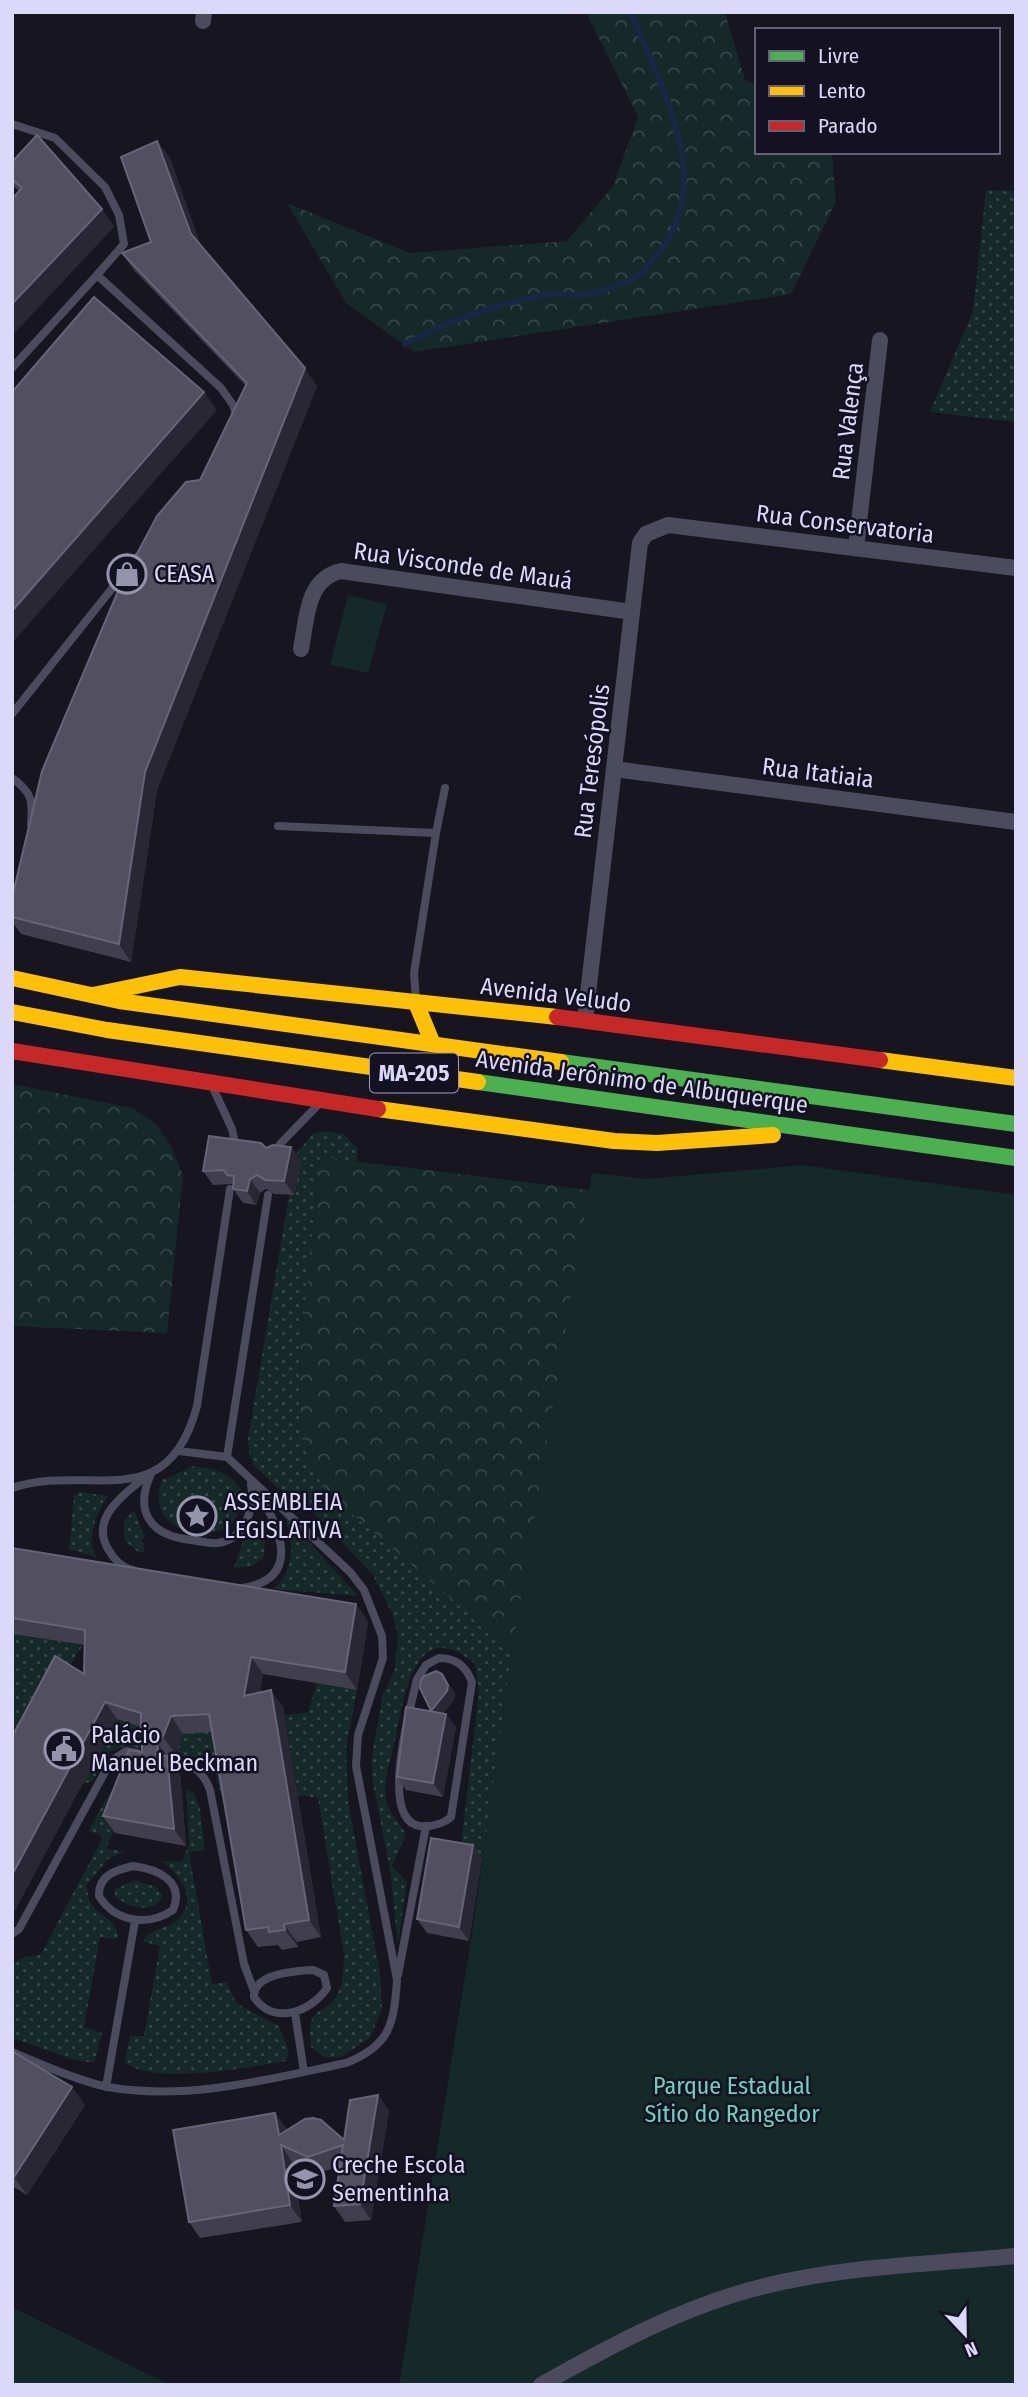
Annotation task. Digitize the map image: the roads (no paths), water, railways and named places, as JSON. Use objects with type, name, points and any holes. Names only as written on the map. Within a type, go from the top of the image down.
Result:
[{"type":"main road","name":"Avenida Jerônimo de Albuquerque","points":[[12,963],[91,996]]},
{"type":"main road","name":"Avenida Veludo","points":[[91,996],[180,977],[585,1020],[1016,1078]]},
{"type":"main road","name":"Avenida Jerônimo de Albuquerque","points":[[12,978],[91,996],[1016,1124]]},
{"type":"main road","points":[[416,1003],[433,1044]]},
{"type":"main road","name":"Avenida Jerônimo de Albuquerque","points":[[12,1012],[107,1030],[1016,1158]]},
{"type":"main road","points":[[12,1051],[324,1101],[614,1141],[693,1140],[826,1131]]},
{"type":"main road","points":[[693,1140],[711,1131],[721,1116],[719,1097],[704,1081]]},
{"type":"street","name":"Rua Valença","points":[[856,548],[880,340]]},
{"type":"street","name":"Rua Conservatoria","points":[[668,525],[1016,568]]},
{"type":"street","name":"Rua Teresópolis","points":[[585,1020],[640,543],[646,534],[668,525]]},
{"type":"street","name":"Rua Visconde de Mauá","points":[[301,649],[314,589],[322,579],[341,571],[632,612]]},
{"type":"street","name":"Rua Itatiaia","points":[[614,769],[1016,822]]},
{"type":"street","points":[[541,2385],[604,2350],[719,2299],[762,2286],[865,2270],[1016,2256]]},
{"type":"lane","points":[[12,124],[55,138],[105,187],[119,215],[124,244],[12,368]]},
{"type":"lane","points":[[97,275],[221,388],[233,405],[237,419],[233,430]]},
{"type":"lane","points":[[12,714],[143,550]]},
{"type":"lane","points":[[12,778],[27,788],[33,801],[30,841]]},
{"type":"lane","points":[[416,1003],[414,973],[445,788]]},
{"type":"lane","points":[[278,826],[436,833]]},
{"type":"lane","points":[[211,1084],[232,1129],[236,1147]]},
{"type":"lane","points":[[277,1155],[281,1144],[324,1101]]},
{"type":"lane","points":[[141,1572],[128,1570],[113,1556],[104,1542],[102,1527],[110,1509],[125,1493],[179,1451],[192,1426],[230,1189]]},
{"type":"lane","points":[[227,1457],[268,1195]]},
{"type":"lane","points":[[179,1451],[227,1457],[350,1572],[375,1613],[382,1636],[383,1658],[358,1735],[356,1766],[397,1980]]},
{"type":"lane","points":[[153,1471],[145,1487],[152,1527],[169,1538],[220,1543],[242,1529],[252,1510],[251,1480]]},
{"type":"lane","points":[[12,1488],[48,1481],[113,1483],[153,1471]]},
{"type":"lane","points":[[230,1586],[255,1586],[269,1578],[278,1566],[281,1535],[251,1480]]},
{"type":"lane","points":[[439,1658],[450,1658],[468,1672],[472,1682],[451,1817],[445,1823],[426,1826],[414,1825],[406,1817],[399,1798],[398,1780],[416,1679],[426,1665],[439,1658]]},
{"type":"lane","points":[[12,1934],[19,1929],[111,1761],[126,1751],[145,1754]]},
{"type":"lane","points":[[173,1760],[192,1764],[206,1779],[210,1790],[244,1964],[258,2002],[270,2010],[284,2014],[295,2013],[322,1996],[327,1988],[324,1975],[313,1970],[287,1972],[261,1982],[254,1991]]},
{"type":"lane","points":[[12,2052],[106,2087],[166,2091],[224,2087],[346,2063],[363,2056],[378,2045],[389,2031],[395,2012],[397,1980],[426,1826]]},
{"type":"lane","points":[[133,1866],[162,1874],[173,1884],[177,1893],[173,1910],[164,1917],[135,1921],[105,1906],[99,1887],[114,1870],[133,1866]]},
{"type":"lane","points":[[106,2087],[135,1921]]},
{"type":"lane","points":[[295,2013],[304,2072]]},
{"type":"waterway","points":[[405,344],[455,321],[509,303],[545,295],[583,295],[613,287],[641,274],[656,256],[674,229],[682,200],[683,170],[679,140],[670,109],[635,22],[628,12]]},
{"type":"place","name":"CEASA","points":[[127,574]]},
{"type":"place","name":"ASSEMBLEIA LEGISLATIVA","points":[[197,1516]]},
{"type":"place","name":"Palácio Manuel Beckman","points":[[64,1749]]},
{"type":"place","name":"Creche Escola Sementinha","points":[[305,2179]]},
{"type":"park label","name":"Parque Estadual Sítio do Rangedor","points":[[732,2100]]}]
